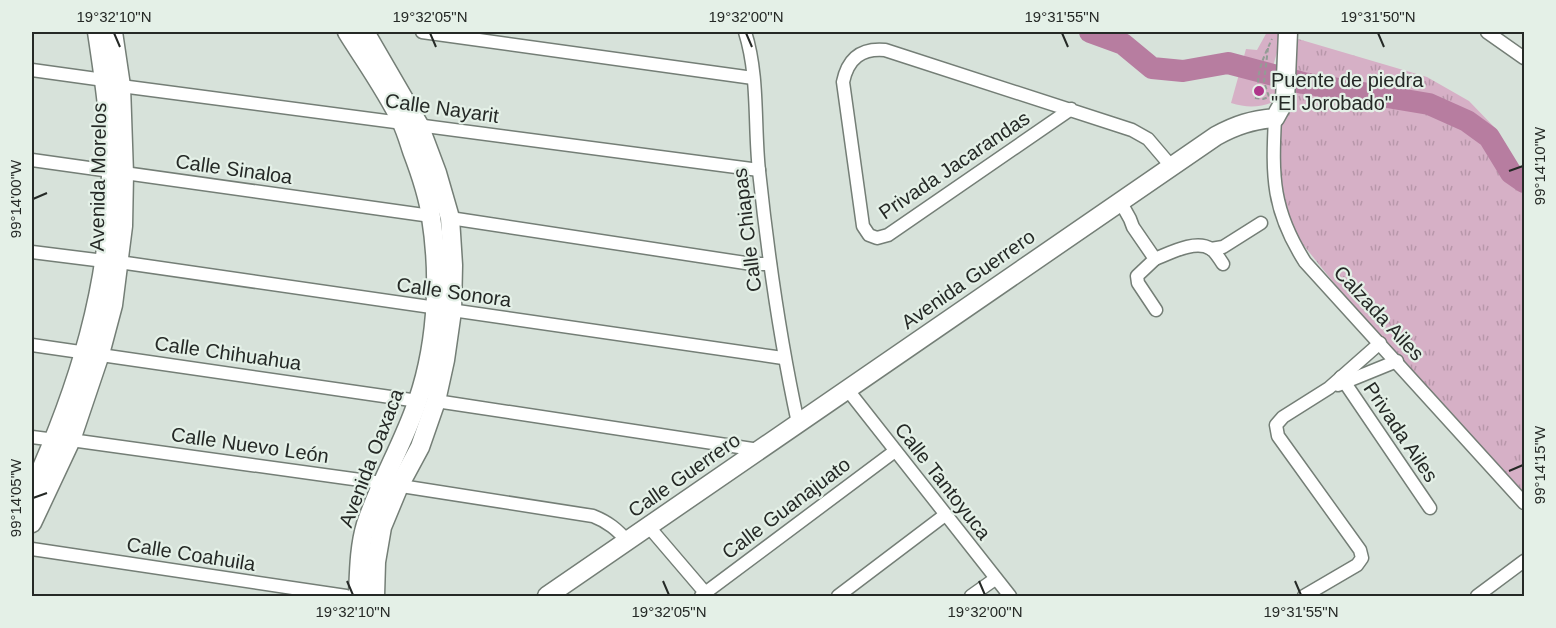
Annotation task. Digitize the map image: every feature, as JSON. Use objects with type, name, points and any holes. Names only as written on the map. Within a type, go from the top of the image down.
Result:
[{"type":"street","name":"Avenida Morelos","points":[[97,32],[112,83]]},
{"type":"street","name":"Avenida Morelos","points":[[32,523],[93,353],[98,305],[112,261],[109,224],[118,172],[112,83],[112,32]]},
{"type":"street","name":"Avenida Oaxaca","points":[[347,32],[410,124],[418,169],[431,216],[443,310],[445,360],[427,401],[420,447],[391,484],[366,526],[359,563],[358,597]]},
{"type":"street","name":"Avenida Oaxaca","points":[[365,32],[410,124],[450,218],[453,265],[443,310]]},
{"type":"street","points":[[422,32],[753,78]]},
{"type":"street","name":"Calle Chiapas","points":[[745,32],[750,47],[759,170],[770,264],[783,358],[798,423]]},
{"type":"street","points":[[1275,118],[1285,100],[1288,32]]},
{"type":"street","points":[[1487,32],[1524,58]]},
{"type":"street","name":"Privada Jacarandas","points":[[1071,109],[888,235],[877,238],[869,234],[863,226],[843,82],[851,61],[861,53],[873,49],[885,50],[1071,109],[1132,130],[1148,139],[1171,166]]},
{"type":"street","name":"Calle Nayarit","points":[[32,70],[410,124],[759,170]]},
{"type":"street","name":"Avenida Guerrero","points":[[846,389],[1171,166],[1233,127],[1251,120],[1275,118]]},
{"type":"street","name":"Calzada Ailes","points":[[1275,118],[1273,181],[1280,213],[1290,238],[1305,262],[1524,503]]},
{"type":"street","name":"Calle Sinaloa","points":[[32,160],[431,216]]},
{"type":"street","points":[[1117,203],[1155,259]]},
{"type":"street","points":[[450,218],[752,264],[770,264]]},
{"type":"street","points":[[1156,310],[1138,283],[1137,276],[1155,259],[1184,248],[1223,247],[1261,223]]},
{"type":"street","points":[[1211,249],[1223,264]]},
{"type":"street","name":"Calle Sonora","points":[[32,252],[112,261],[783,358]]},
{"type":"street","points":[[1343,380],[1380,343]]},
{"type":"street","name":"Calle Chihuahua","points":[[32,345],[759,450]]},
{"type":"street","points":[[1304,597],[1357,565],[1362,558],[1360,550],[1278,435],[1276,425],[1283,417],[1343,380],[1397,361]]},
{"type":"street","name":"Privada Ailes","points":[[1343,380],[1430,508]]},
{"type":"street","name":"Calle Guerrero","points":[[548,597],[846,389]]},
{"type":"street","name":"Calle Tantoyuca","points":[[846,389],[1010,597]]},
{"type":"street","name":"Calle Nuevo León","points":[[32,437],[391,484],[593,516],[617,529],[628,542]]},
{"type":"street","name":"Avenida Morelos","points":[[32,490],[63,440]]},
{"type":"street","name":"Calle Guanajuato","points":[[705,596],[895,451]]},
{"type":"street","name":"Avenida Oaxaca","points":[[375,597],[376,562],[391,484]]},
{"type":"street","points":[[838,597],[945,515]]},
{"type":"street","points":[[650,527],[705,596]]},
{"type":"street","name":"Calle Coahuila","points":[[32,549],[346,597]]},
{"type":"street","points":[[1478,597],[1524,561]]},
{"type":"street","points":[[971,597],[995,579]]},
{"type":"path","points":[[1268,48],[1264,82],[1269,97],[1254,98],[1259,91],[1257,84],[1262,64],[1268,48]]},
{"type":"green space","points":[[1267,32],[1283,32],[1269,80],[1282,98],[1257,106],[1231,103],[1246,49],[1257,50]]},
{"type":"green space","points":[[1288,36],[1427,77],[1469,101],[1496,129],[1513,160],[1524,171],[1524,499],[1387,349],[1297,237],[1284,211],[1276,181],[1278,112]]},
{"type":"waterway","points":[[1090,32],[1123,44],[1152,68],[1183,71],[1228,63],[1303,83],[1429,104],[1467,121],[1489,137],[1511,173],[1524,182]]},
{"type":"place","name":"Puente de piedra \"El Jorobado\"","points":[[1259,91]]}]
